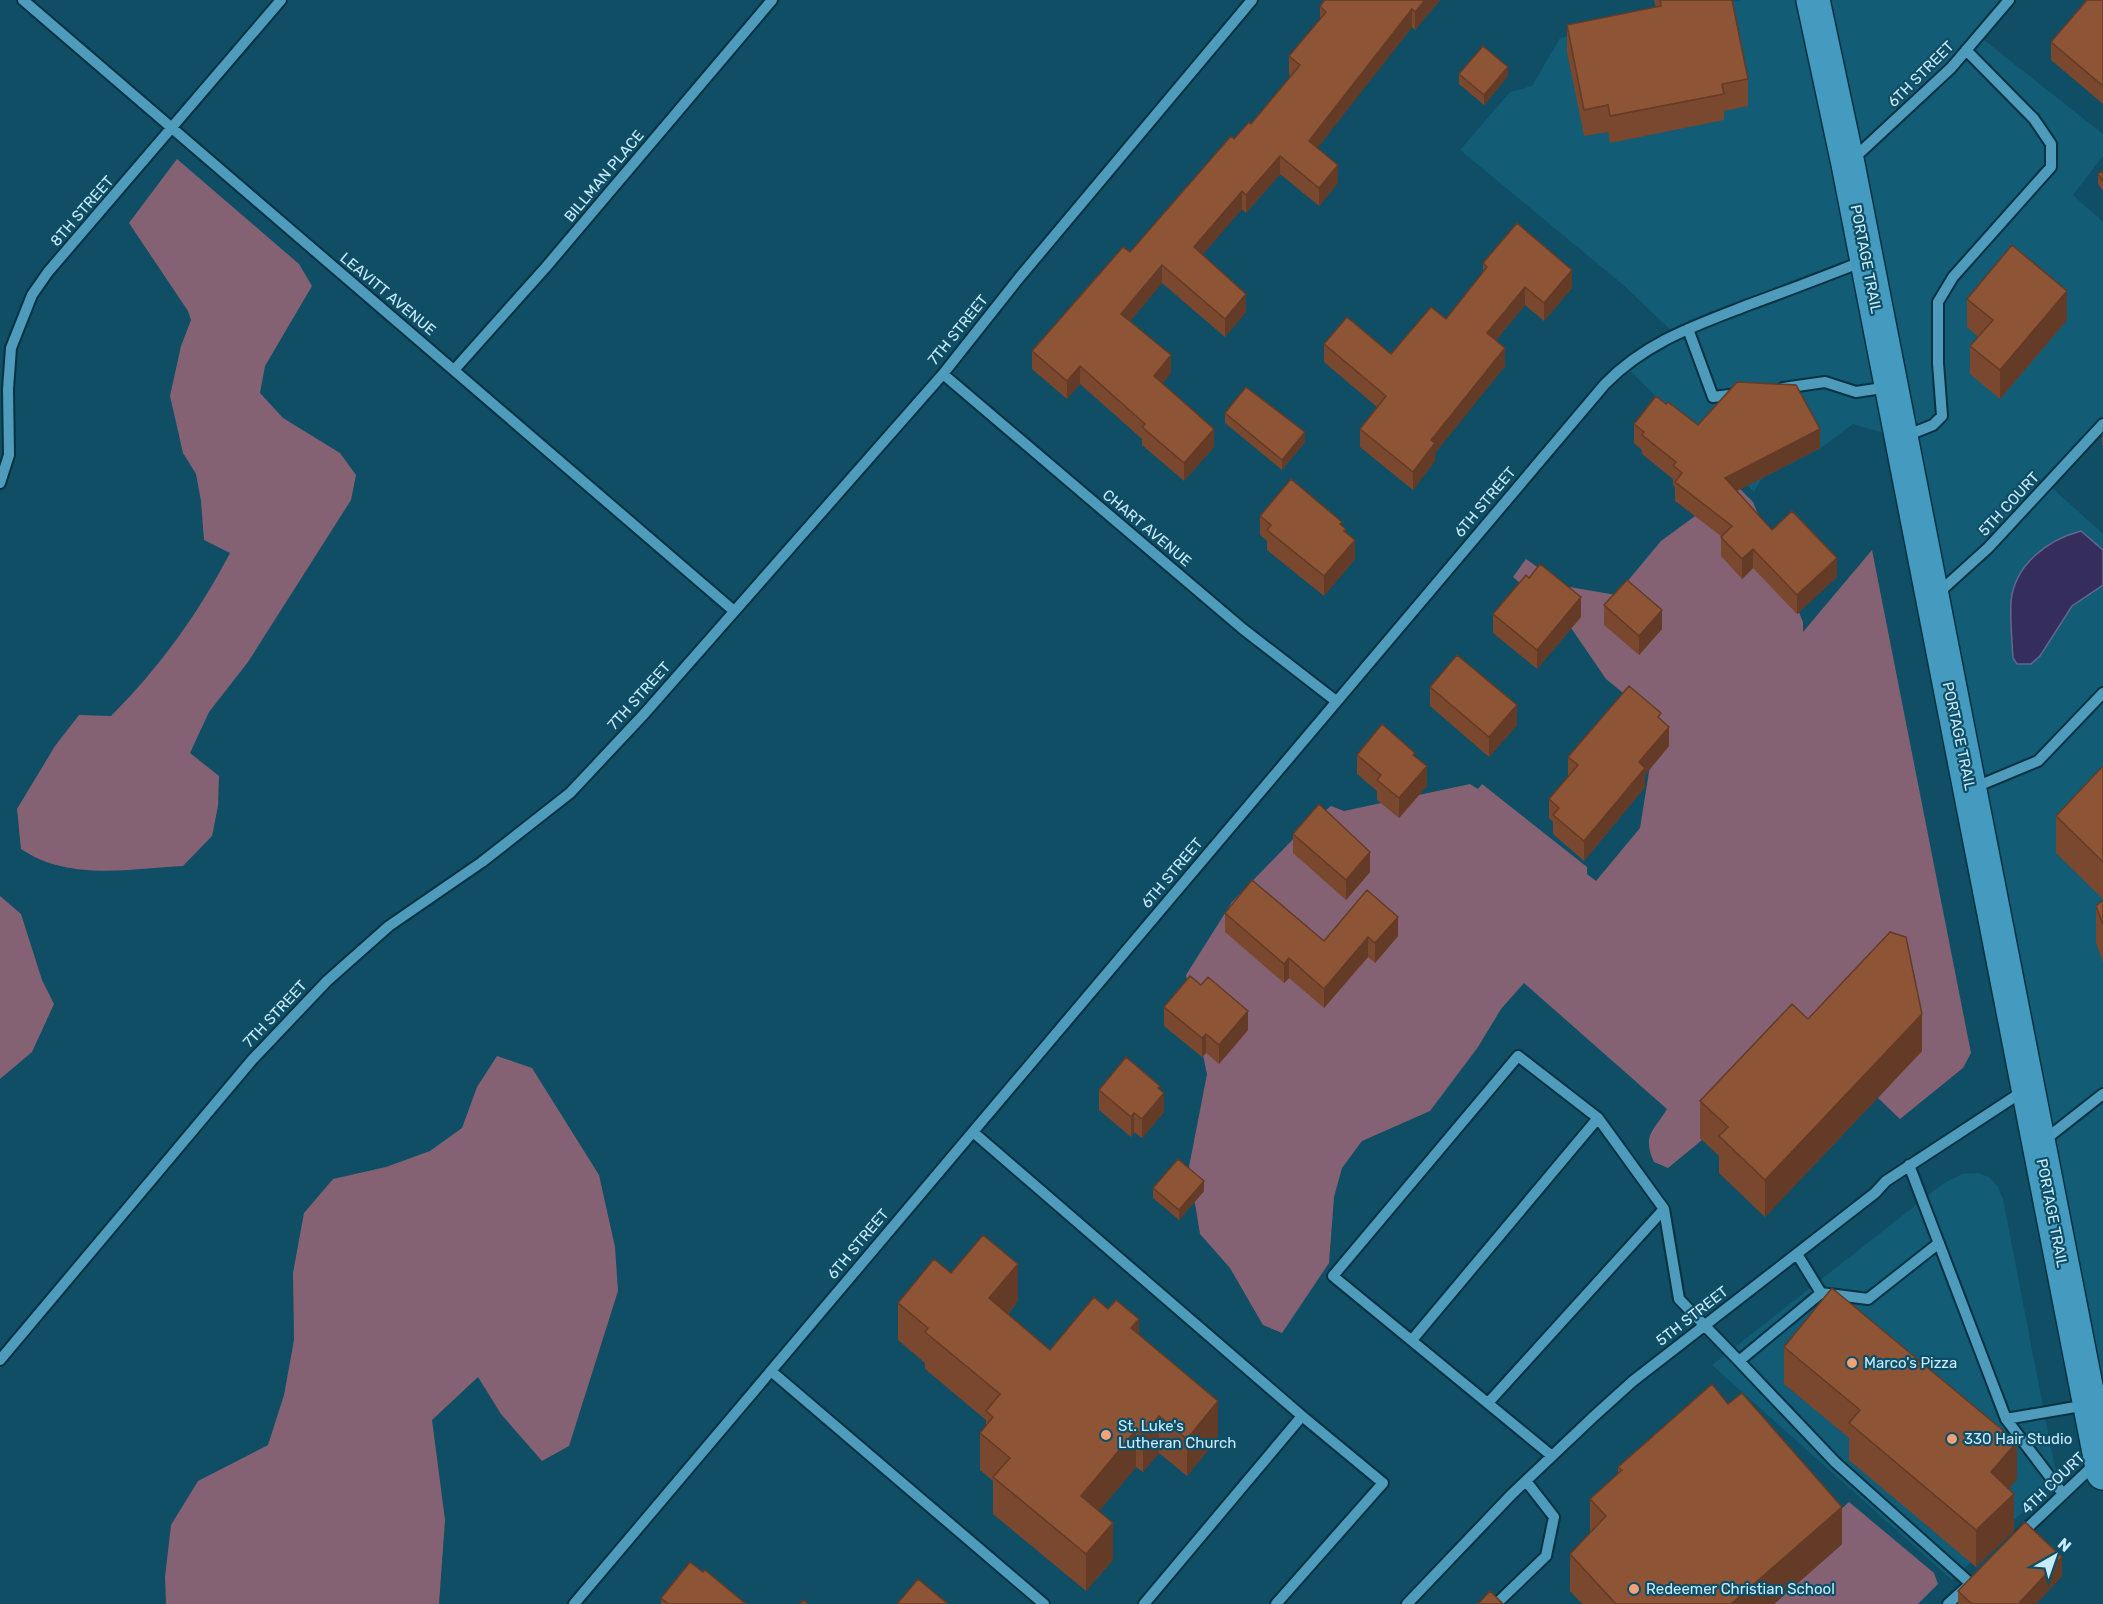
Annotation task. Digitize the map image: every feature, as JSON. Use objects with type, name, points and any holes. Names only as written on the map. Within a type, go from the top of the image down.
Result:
[{"type":"main road","name":"PORTAGE TRAIL","points":[[1813,0],[1848,164],[1931,599],[2000,940],[2026,1090],[2086,1365],[2089,1404],[2102,1466]]},
{"type":"street","name":"LEAVITT AVENUE","points":[[22,0],[455,369],[734,611]]},
{"type":"street","name":"8TH STREET","points":[[0,483],[9,455],[8,389],[11,348],[32,295],[48,272],[174,128],[281,0]]},
{"type":"street","name":"BILLMAN PLACE","points":[[455,369],[546,267],[772,0]]},
{"type":"street","name":"7TH STREET","points":[[0,1360],[252,1060],[327,981],[389,926],[482,862],[570,793],[645,713],[943,374],[1019,278],[1252,0]]},
{"type":"street","name":"6TH STREET","points":[[1848,164],[1951,68],[2009,0]]},
{"type":"street","points":[[1900,438],[1933,424],[1942,416],[1938,363],[1938,302],[1953,278],[2051,167],[2051,144],[2034,119],[1966,50]]},
{"type":"street","name":"6TH STREET","points":[[574,1604],[1623,364],[1647,348],[1688,329],[1866,260]]},
{"type":"street","points":[[1688,329],[1713,397],[1746,393]]},
{"type":"street","name":"CHART AVENUE","points":[[943,374],[1243,629],[1336,701]]},
{"type":"street","points":[[1769,390],[1825,382],[1856,392],[1891,387]]},
{"type":"street","name":"5TH COURT","points":[[1931,599],[1988,548],[2103,424]]},
{"type":"street","points":[[1970,789],[2038,761],[2103,693]]},
{"type":"street","points":[[1552,1456],[1333,1276],[1518,1056],[1598,1118],[1664,1209],[1679,1299],[1835,1462],[1974,1579],[1948,1604]]},
{"type":"street","name":"5TH STREET","points":[[1407,1604],[1526,1481],[1633,1381],[1909,1165],[2026,1090]]},
{"type":"street","points":[[2038,1145],[2103,1094]]},
{"type":"street","points":[[1412,1340],[1598,1118]]},
{"type":"street","points":[[973,1132],[1383,1483],[1276,1604]]},
{"type":"street","points":[[1909,1165],[2007,1419],[2063,1494]]},
{"type":"street","points":[[1488,1403],[1664,1209]]},
{"type":"street","points":[[1740,1361],[1821,1293],[1868,1299],[1939,1244]]},
{"type":"street","points":[[1797,1254],[1821,1293]]},
{"type":"street","points":[[771,1371],[1044,1604]]},
{"type":"street","points":[[2007,1419],[2089,1404]]},
{"type":"street","points":[[1144,1604],[1302,1416]]},
{"type":"street","name":"4TH COURT","points":[[2012,1543],[2063,1494],[2102,1466]]},
{"type":"street","points":[[1496,1604],[1546,1556],[1554,1517],[1526,1481]]},
{"type":"shaded area","points":[[1742,0],[2009,0],[1979,36],[2103,134],[2103,156],[2073,195],[2103,222],[2103,424],[2048,484],[2103,534],[2103,1473],[1901,438],[1853,424],[1821,448],[1762,478],[1754,492],[1624,365],[1675,334],[1621,283],[1460,150],[1510,92],[1532,86],[1560,38]]},
{"type":"shaded area","points":[[177,159],[299,264],[312,286],[265,366],[260,393],[283,418],[340,453],[356,475],[351,500],[248,662],[209,712],[190,753],[219,776],[218,806],[212,836],[183,866],[99,871],[59,866],[21,849],[17,809],[55,746],[79,715],[111,716],[162,659],[205,597],[230,553],[204,540],[196,474],[183,453],[170,396],[181,346],[191,320],[188,311],[129,223]]},
{"type":"shaded area","points":[[1734,483],[1753,502],[1803,622],[1803,632],[1872,550],[1971,1053],[1963,1068],[1900,1119],[1878,1098],[1921,1051],[1700,1138],[1702,1140],[1668,1168],[1654,1162],[1649,1146],[1651,1134],[1667,1109],[1524,983],[1501,1009],[1478,1047],[1430,1111],[1362,1141],[1342,1168],[1334,1197],[1329,1263],[1282,1333],[1263,1325],[1230,1268],[1200,1234],[1189,1167],[1207,1074],[1186,975],[1232,902],[1302,830],[1331,806],[1344,811],[1470,784],[1478,789],[1482,784],[1587,867],[1587,874],[1596,881],[1640,828],[1656,728],[1644,710],[1606,679],[1569,625],[1513,577],[1526,559],[1564,586],[1616,595],[1661,541],[1721,497]]},
{"type":"shaded area","points":[[2081,531],[2103,550],[2103,585],[2072,606],[2040,656],[2031,664],[2017,664],[2013,658],[2011,602],[2018,577],[2034,556],[2056,541]]},
{"type":"shaded area","points":[[0,896],[21,914],[42,980],[54,1004],[32,1052],[0,1079]]},
{"type":"shaded area","points":[[497,1056],[532,1068],[599,1175],[615,1247],[618,1291],[569,1446],[542,1461],[501,1414],[478,1377],[432,1420],[445,1520],[439,1604],[166,1604],[165,1577],[171,1525],[198,1481],[268,1445],[284,1395],[294,1340],[293,1273],[304,1213],[333,1179],[386,1167],[430,1151],[462,1128],[477,1087]]},
{"type":"shaded area","points":[[1978,1173],[1989,1177],[1998,1187],[2003,1199],[2057,1479],[1952,1580],[1712,1365],[1944,1183],[1962,1174]]},
{"type":"shaded area","points":[[1849,1502],[1934,1573],[1938,1584],[1918,1604],[1774,1604],[1842,1544],[1825,1524]]},
{"type":"building","points":[[1325,0],[1425,0],[1415,12],[1412,9],[1309,141],[1338,165],[1319,188],[1280,156],[1246,195],[1242,191],[1194,247],[1246,294],[1225,319],[1162,265],[1121,314],[1171,355],[1154,376],[1214,429],[1184,463],[1142,427],[1145,424],[1080,366],[1067,381],[1032,351],[1123,247],[1130,252],[1231,136],[1234,139],[1249,122],[1251,124],[1300,65],[1289,56],[1326,12],[1320,6]]},
{"type":"building","points":[[1660,0],[1732,0],[1748,79],[1722,84],[1724,94],[1610,116],[1608,105],[1584,110],[1567,25],[1661,6]]},
{"type":"building","points":[[2087,0],[2103,0],[2103,86],[2051,42]]},
{"type":"building","points":[[1483,46],[1508,67],[1484,95],[1459,74]]},
{"type":"building","points":[[2103,171],[2103,181],[2098,174]]},
{"type":"building","points":[[1517,223],[1572,270],[1544,303],[1525,287],[1487,333],[1505,348],[1431,440],[1435,443],[1413,472],[1360,429],[1386,396],[1324,344],[1347,317],[1391,354],[1431,307],[1446,319],[1487,267],[1483,263]]},
{"type":"building","points":[[2012,245],[2067,291],[2000,370],[1970,346],[1993,320],[1967,299]]},
{"type":"building","points":[[1737,382],[1796,385],[1820,429],[1725,478],[1772,530],[1792,511],[1837,558],[1797,595],[1753,549],[1742,559],[1721,537],[1732,526],[1675,482],[1682,473],[1673,465],[1676,462],[1642,435],[1644,432],[1634,424],[1656,396],[1666,404],[1668,402],[1698,425]]},
{"type":"building","points":[[1246,387],[1305,432],[1282,460],[1225,413]]},
{"type":"building","points":[[1291,479],[1342,522],[1340,524],[1346,529],[1344,531],[1355,540],[1324,576],[1267,530],[1271,525],[1260,516]]},
{"type":"building","points":[[1540,564],[1581,597],[1537,650],[1493,614],[1526,575],[1529,578]]},
{"type":"building","points":[[1627,580],[1662,610],[1639,636],[1604,605]]},
{"type":"building","points":[[1457,655],[1517,705],[1489,737],[1430,687]]},
{"type":"building","points":[[1629,686],[1661,713],[1658,717],[1669,727],[1639,762],[1645,768],[1584,841],[1553,815],[1559,808],[1549,799],[1578,765],[1568,757]]},
{"type":"building","points":[[1382,724],[1427,766],[1399,798],[1377,780],[1381,775],[1357,755]]},
{"type":"building","points":[[2103,766],[2103,862],[2056,816]]},
{"type":"building","points":[[1319,804],[1370,852],[1346,880],[1293,834]]},
{"type":"building","points":[[1252,880],[1324,941],[1367,890],[1398,917],[1375,943],[1368,937],[1324,989],[1289,958],[1284,964],[1225,913]]},
{"type":"building","points":[[2103,900],[2103,925],[2096,906]]},
{"type":"building","points":[[1890,932],[1906,937],[1922,1014],[1765,1180],[1719,1136],[1728,1127],[1700,1101],[1792,1004],[1808,1019]]},
{"type":"building","points":[[1190,976],[1201,985],[1208,977],[1248,1011],[1219,1045],[1206,1034],[1202,1038],[1164,1007]]},
{"type":"building","points":[[1126,1057],[1160,1086],[1158,1088],[1164,1093],[1142,1119],[1134,1113],[1131,1117],[1099,1090]]},
{"type":"building","points":[[1178,1159],[1204,1181],[1179,1210],[1153,1188]]},
{"type":"building","name":"St. Luke's Lutheran Church","points":[[983,1235],[1018,1264],[989,1298],[1050,1350],[1094,1297],[1108,1309],[1116,1300],[1139,1319],[1131,1328],[1218,1401],[1187,1439],[1159,1416],[1143,1435],[1136,1430],[1081,1496],[1113,1523],[1086,1554],[993,1477],[1010,1458],[980,1433],[993,1417],[986,1411],[1000,1394],[925,1332],[928,1328],[898,1303],[934,1259],[951,1273]]},
{"type":"building","points":[[1832,1288],[2017,1442],[1991,1472],[2014,1494],[1976,1530],[1849,1423],[1860,1410],[1784,1347]]},
{"type":"building","points":[[1712,1384],[1728,1404],[1742,1393],[1842,1507],[1731,1604],[1616,1604],[1570,1554],[1606,1516],[1590,1499],[1622,1470],[1618,1467]]},
{"type":"building","points":[[2025,1522],[2062,1557],[2020,1602],[2021,1604],[1972,1604],[1958,1591]]},
{"type":"building","points":[[690,1562],[703,1572],[705,1570],[746,1604],[668,1604],[661,1598]]},
{"type":"building","points":[[918,1579],[948,1604],[897,1604]]},
{"type":"building","points":[[1490,1591],[1503,1604],[1478,1604]]},
{"type":"place","name":"Marco's Pizza","points":[[1852,1363]]},
{"type":"place","name":"St. Luke's Lutheran Church","points":[[1106,1435]]},
{"type":"place","name":"330 Hair Studio","points":[[1952,1439]]},
{"type":"place","name":"Redeemer Christian School","points":[[1634,1589]]}]
